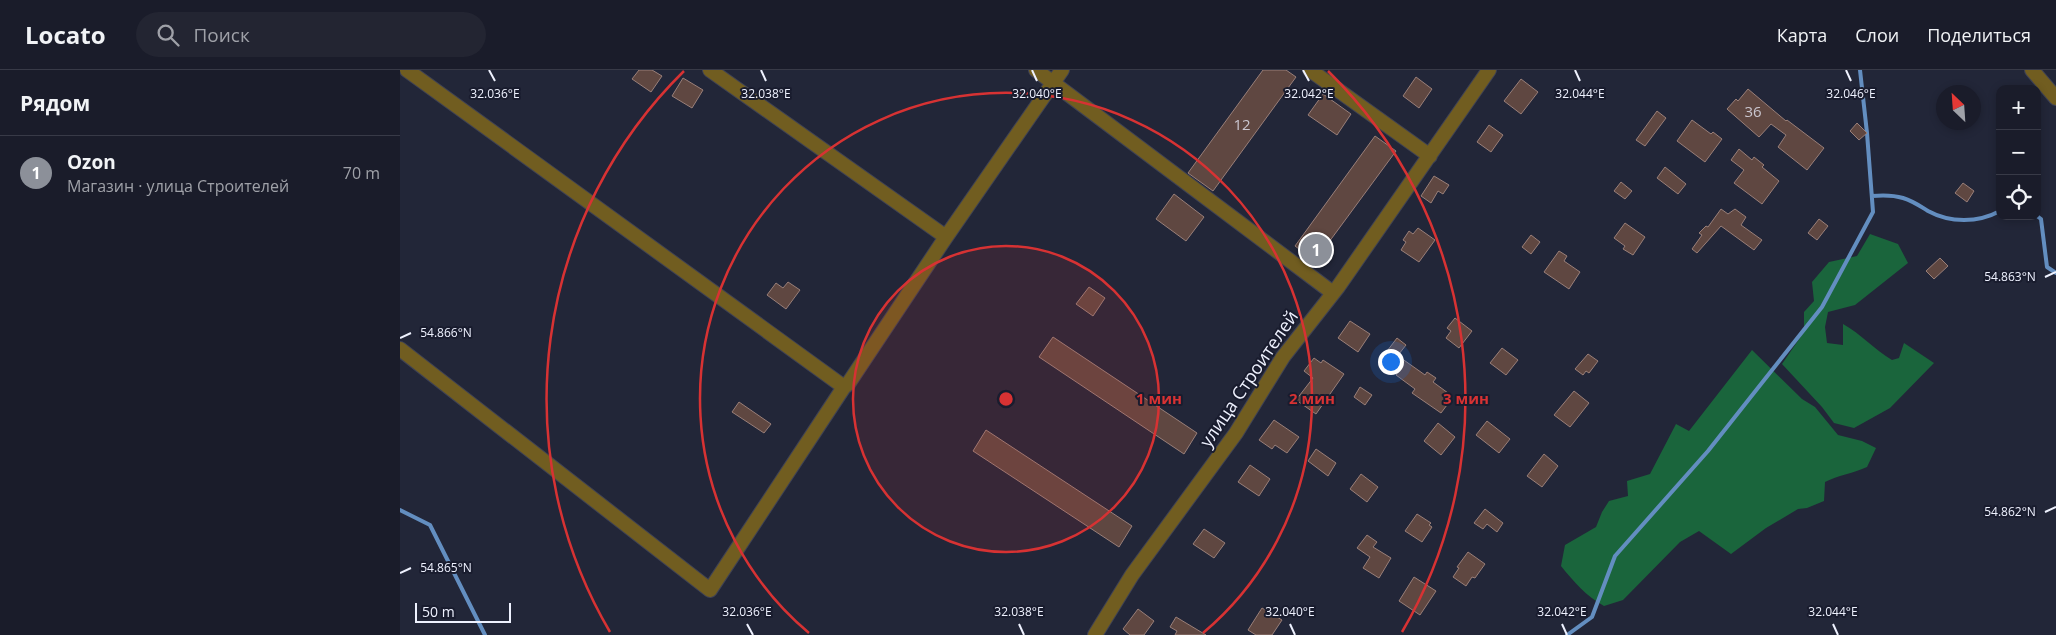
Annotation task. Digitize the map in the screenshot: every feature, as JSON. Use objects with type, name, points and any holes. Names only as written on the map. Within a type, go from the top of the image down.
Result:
[{"type":"street","points":[[407,70],[844,387]]},
{"type":"street","points":[[710,70],[946,238]]},
{"type":"street","points":[[1036,70],[1333,293]]},
{"type":"street","points":[[400,350],[710,590],[844,387],[848,384],[1062,70]]},
{"type":"street","points":[[1310,70],[1433,151]]},
{"type":"street","name":"улица Строителей","points":[[1096,635],[1132,575],[1236,433],[1283,357],[1333,293],[1489,70]]},
{"type":"street","points":[[2032,70],[2056,98]]},
{"type":"green space","points":[[1870,234],[1898,244],[1908,263],[1855,305],[1828,312],[1825,327],[1827,343],[1843,345],[1843,324],[1892,360],[1899,358],[1904,343],[1934,363],[1890,408],[1854,428],[1834,423],[1822,407],[1782,364],[1804,332],[1804,312],[1814,301],[1812,282],[1829,262],[1857,256]]},
{"type":"green space","points":[[1752,350],[1802,399],[1815,407],[1838,435],[1862,441],[1876,448],[1867,467],[1825,482],[1824,501],[1807,508],[1798,509],[1766,528],[1731,554],[1699,531],[1680,542],[1623,600],[1604,606],[1581,588],[1561,566],[1565,545],[1596,527],[1609,501],[1628,496],[1627,481],[1650,474],[1676,424],[1689,431]]},
{"type":"building","points":[[639,70],[652,70],[662,76],[651,92],[632,79]]},
{"type":"building","points":[[1263,70],[1286,70],[1296,77],[1213,191],[1188,173]]},
{"type":"building","points":[[1416,77],[1432,89],[1419,108],[1403,96]]},
{"type":"building","points":[[683,78],[703,90],[692,108],[672,96]]},
{"type":"building","points":[[1521,79],[1538,92],[1521,114],[1504,101]]},
{"type":"building","points":[[1748,89],[1786,121],[1824,148],[1807,170],[1778,147],[1786,135],[1771,124],[1759,137],[1727,109],[1736,99],[1738,101]]},
{"type":"building","points":[[1323,94],[1351,114],[1337,135],[1308,115]]},
{"type":"building","points":[[1657,111],[1666,118],[1645,146],[1636,140]]},
{"type":"building","points":[[1692,120],[1711,134],[1713,132],[1722,139],[1705,162],[1677,141]]},
{"type":"building","points":[[1857,123],[1867,133],[1859,140],[1850,131]]},
{"type":"building","points":[[1489,125],[1503,135],[1491,152],[1477,142]]},
{"type":"building","points":[[1375,136],[1396,151],[1315,261],[1295,246]]},
{"type":"building","points":[[1739,149],[1752,160],[1754,157],[1764,165],[1762,167],[1779,181],[1762,204],[1734,183],[1744,170],[1731,160]]},
{"type":"building","points":[[1665,167],[1686,184],[1678,194],[1657,178]]},
{"type":"building","points":[[1434,176],[1449,185],[1443,194],[1438,191],[1431,203],[1421,196]]},
{"type":"building","points":[[1621,182],[1632,191],[1625,199],[1614,191]]},
{"type":"building","points":[[1963,183],[1974,191],[1967,202],[1955,193]]},
{"type":"building","points":[[1174,194],[1204,217],[1186,241],[1156,219]]},
{"type":"building","points":[[1721,209],[1728,214],[1735,209],[1746,217],[1741,225],[1762,240],[1754,250],[1721,226],[1697,253],[1692,249],[1702,235],[1699,233],[1706,226],[1708,227]]},
{"type":"building","points":[[1819,219],[1828,226],[1817,240],[1808,233]]},
{"type":"building","points":[[1625,223],[1645,237],[1633,255],[1623,249],[1625,246],[1614,238]]},
{"type":"building","points":[[1418,228],[1435,240],[1419,262],[1401,250],[1406,242],[1403,240],[1409,231],[1413,234]]},
{"type":"building","points":[[1531,235],[1540,242],[1531,254],[1522,247]]},
{"type":"building","points":[[1559,251],[1567,256],[1564,261],[1580,272],[1569,289],[1544,272]]},
{"type":"building","points":[[1940,258],[1948,266],[1934,279],[1926,271]]},
{"type":"building","points":[[788,282],[800,290],[786,309],[767,295],[776,283],[783,288]]},
{"type":"building","points":[[1089,287],[1105,298],[1093,316],[1076,304]]},
{"type":"building","points":[[1455,318],[1472,331],[1459,348],[1446,338],[1451,331],[1447,328]]},
{"type":"building","points":[[1350,321],[1370,334],[1358,352],[1338,338]]},
{"type":"building","points":[[1053,337],[1197,433],[1184,454],[1039,357]]},
{"type":"building","points":[[1397,338],[1406,345],[1399,354],[1402,356],[1401,358],[1425,375],[1427,372],[1436,378],[1433,382],[1448,393],[1444,397],[1450,401],[1441,413],[1412,393],[1415,389],[1396,375],[1398,372],[1381,359]]},
{"type":"building","points":[[1502,348],[1518,360],[1506,375],[1490,363]]},
{"type":"building","points":[[1588,354],[1598,361],[1589,373],[1586,371],[1583,375],[1575,369]]},
{"type":"building","points":[[1314,358],[1321,363],[1323,360],[1344,374],[1316,414],[1296,400],[1313,378],[1304,371]]},
{"type":"building","points":[[1360,387],[1372,395],[1365,405],[1354,397]]},
{"type":"building","points":[[1574,391],[1589,403],[1570,427],[1554,415]]},
{"type":"building","points":[[739,402],[771,424],[764,433],[732,412]]},
{"type":"building","points":[[1274,420],[1299,437],[1287,453],[1275,445],[1272,449],[1259,440]]},
{"type":"building","points":[[1487,421],[1510,439],[1499,453],[1476,435]]},
{"type":"building","points":[[1438,423],[1455,437],[1441,455],[1424,441]]},
{"type":"building","points":[[986,430],[1132,526],[1119,547],[973,451]]},
{"type":"building","points":[[1316,449],[1336,463],[1328,476],[1308,461]]},
{"type":"building","points":[[1544,454],[1558,466],[1542,487],[1527,476]]},
{"type":"building","points":[[1250,465],[1270,479],[1259,496],[1238,482]]},
{"type":"building","points":[[1361,474],[1378,487],[1367,502],[1350,489]]},
{"type":"building","points":[[1485,509],[1503,523],[1497,532],[1487,524],[1483,529],[1474,523]]},
{"type":"building","points":[[1417,514],[1431,523],[1429,525],[1432,527],[1422,542],[1405,531]]},
{"type":"building","points":[[1204,529],[1225,543],[1214,558],[1193,544]]},
{"type":"building","points":[[1367,535],[1377,542],[1373,547],[1391,558],[1379,578],[1363,568],[1370,557],[1357,548]]},
{"type":"building","points":[[1468,552],[1485,564],[1475,578],[1472,577],[1466,586],[1453,577],[1459,568],[1457,567]]},
{"type":"building","points":[[1414,577],[1436,591],[1420,615],[1399,601]]},
{"type":"building","points":[[1262,608],[1282,620],[1272,635],[1256,635],[1248,630]]},
{"type":"building","points":[[1138,609],[1154,621],[1144,635],[1130,635],[1123,629]]},
{"type":"building","points":[[1176,617],[1206,635],[1175,635],[1177,631],[1170,627]]},
{"type":"waterway","points":[[1567,635],[1592,617],[1615,556],[1708,451],[1822,307],[1873,212],[1860,70]]},
{"type":"waterway","points":[[1872,196],[1888,195],[1903,198],[1945,218],[1964,220],[1983,218],[1996,213]]},
{"type":"waterway","points":[[2041,219],[2047,267],[2056,273]]},
{"type":"waterway","points":[[400,510],[430,525],[485,635]]},
{"type":"place","name":"Ozon","points":[[1316,250]]}]
